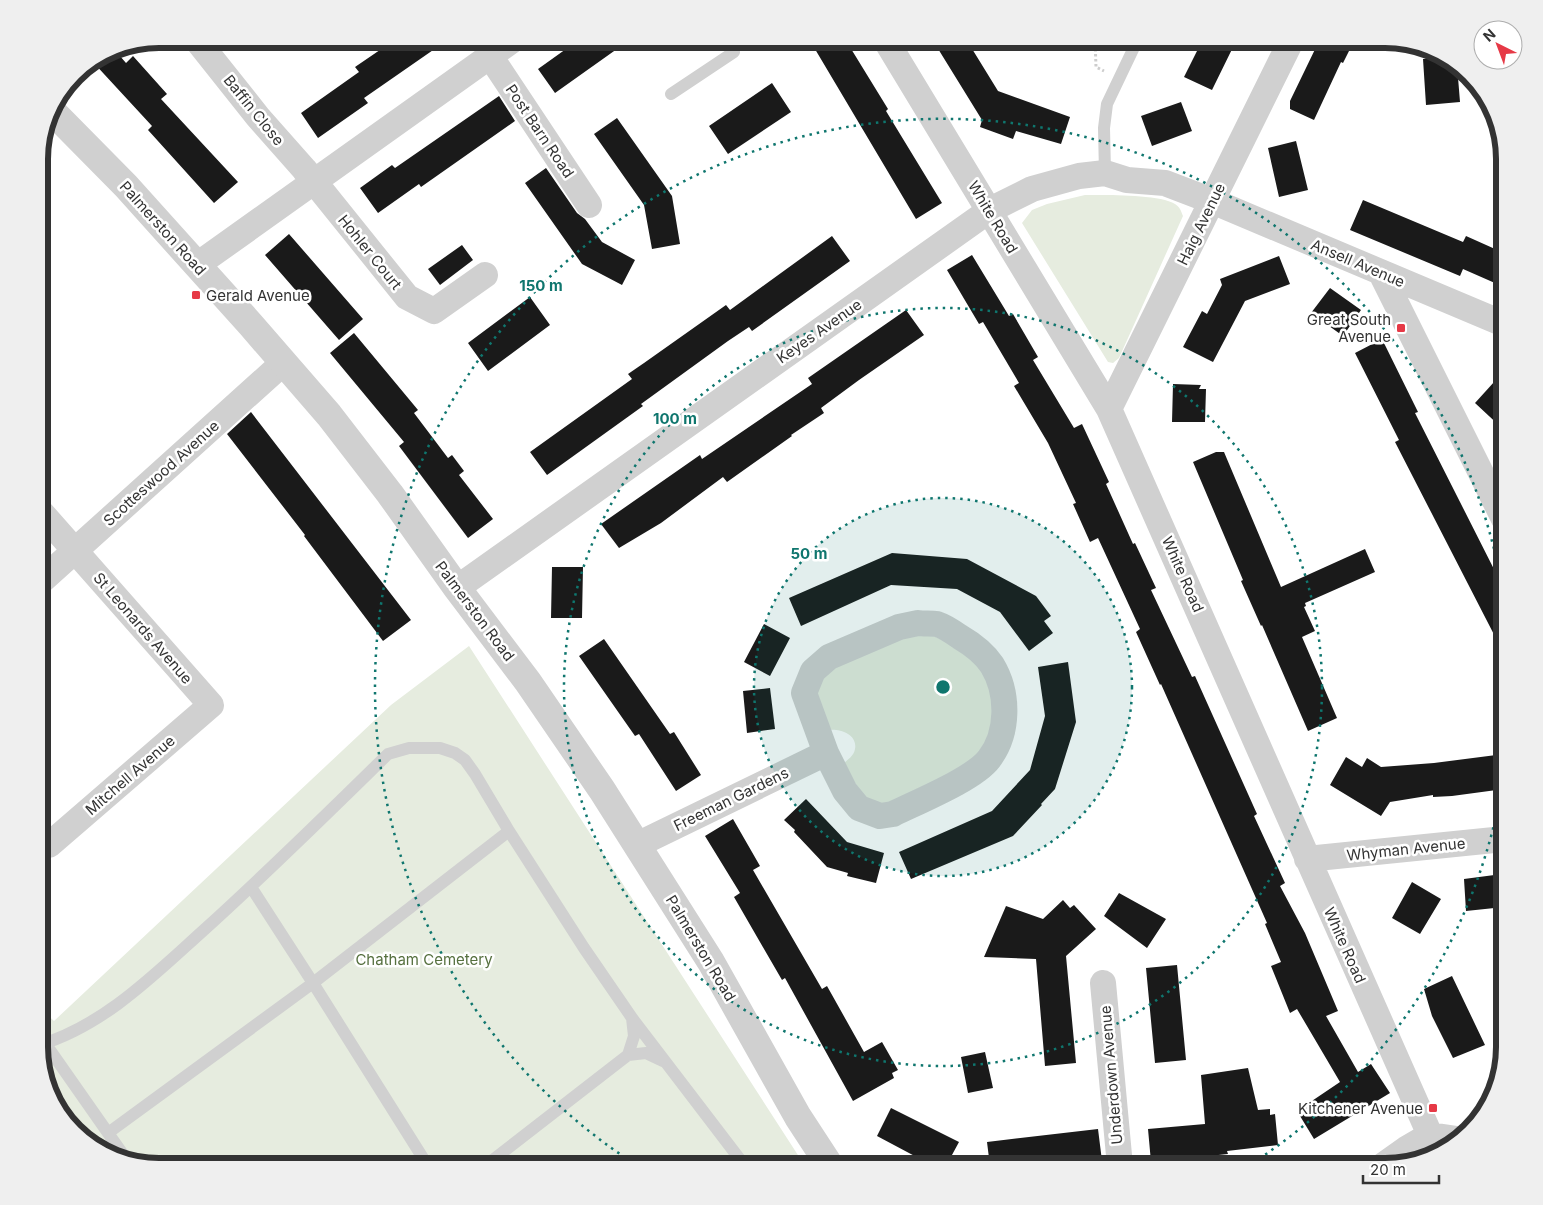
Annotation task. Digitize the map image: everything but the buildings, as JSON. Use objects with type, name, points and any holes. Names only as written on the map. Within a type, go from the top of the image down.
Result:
[{"type":"street","name":"Baffin Close","points":[[203,48],[313,182]]},
{"type":"street","points":[[197,265],[501,48]]},
{"type":"street","name":"White Road","points":[[891,48],[1109,409],[1430,1135]]},
{"type":"street","name":"Haig Avenue","points":[[1109,409],[1288,48]]},
{"type":"street","name":"Post Barn Road","points":[[490,56],[589,205]]},
{"type":"street","name":"Palmerston Road","points":[[57,115],[126,186],[197,265],[360,453],[457,588],[528,682],[602,790],[711,962],[798,1116],[825,1158]]},
{"type":"street","name":"Keyes Avenue","points":[[457,588],[990,210],[1032,188],[1078,176],[1105,173],[1127,180],[1165,183],[1212,201]]},
{"type":"street","name":"Hohler Court","points":[[313,182],[407,297],[434,312],[484,275]]},
{"type":"street","name":"Ansell Avenue","points":[[1212,201],[1496,321]]},
{"type":"street","points":[[1381,273],[1496,503]]},
{"type":"street","name":"Scotteswood Avenue","points":[[48,575],[283,363]]},
{"type":"street","name":"St Leonards Avenue","points":[[48,520],[211,705]]},
{"type":"street","points":[[936,624],[974,646],[992,665],[1001,689],[1004,704],[1004,721],[998,743],[989,760],[975,773],[893,814],[880,816],[859,808],[845,791],[826,753],[804,693],[813,671],[830,657],[899,627],[936,624]]},
{"type":"street","name":"Mitchell Avenue","points":[[48,837],[211,705]]},
{"type":"street","name":"Freeman Gardens","points":[[636,845],[826,753]]},
{"type":"street","name":"Whyman Avenue","points":[[1307,859],[1496,840]]},
{"type":"street","name":"Underdown Avenue","points":[[1103,983],[1119,1158]]},
{"type":"street","points":[[1394,1157],[1430,1135],[1448,1138]]},
{"type":"lane","points":[[671,94],[734,52],[732,48]]},
{"type":"lane","points":[[1105,173],[1104,128],[1106,104],[1134,48]]},
{"type":"lane","points":[[48,1042],[72,1033],[98,1019],[161,968],[251,887],[388,754],[409,748],[440,748],[455,753],[464,760],[475,774],[509,832],[632,1018],[739,1158]]},
{"type":"lane","points":[[108,1133],[313,983],[509,832]]},
{"type":"lane","points":[[251,887],[423,1158]]},
{"type":"lane","points":[[628,1055],[634,1036],[632,1018]]},
{"type":"lane","points":[[48,1052],[121,1151]]},
{"type":"lane","points":[[495,1158],[628,1055],[646,1053],[666,1063]]},
{"type":"path","points":[[1095,48],[1096,67],[1119,80]]},
{"type":"green space","points":[[1085,195],[1157,198],[1175,204],[1183,216],[1119,358],[1113,363],[1108,362],[1022,223],[1032,210],[1047,204]]},
{"type":"green space","points":[[909,634],[934,636],[972,655],[992,686],[993,730],[971,766],[884,805],[866,800],[843,764],[853,754],[855,749],[854,739],[842,731],[828,730],[817,695],[818,687],[828,671]]},
{"type":"green space","name":"Chatham Cemetery","points":[[469,646],[800,1158],[158,1158],[130,1154],[116,1149],[91,1135],[75,1120],[62,1102],[53,1082],[48,1054],[48,1015],[54,1021],[391,705]]},
{"type":"place","name":"Gerald Avenue","points":[[196,295]]},
{"type":"place","name":"Great South Avenue","points":[[1401,328]]},
{"type":"place","name":"Kitchener Avenue","points":[[1433,1108]]}]
